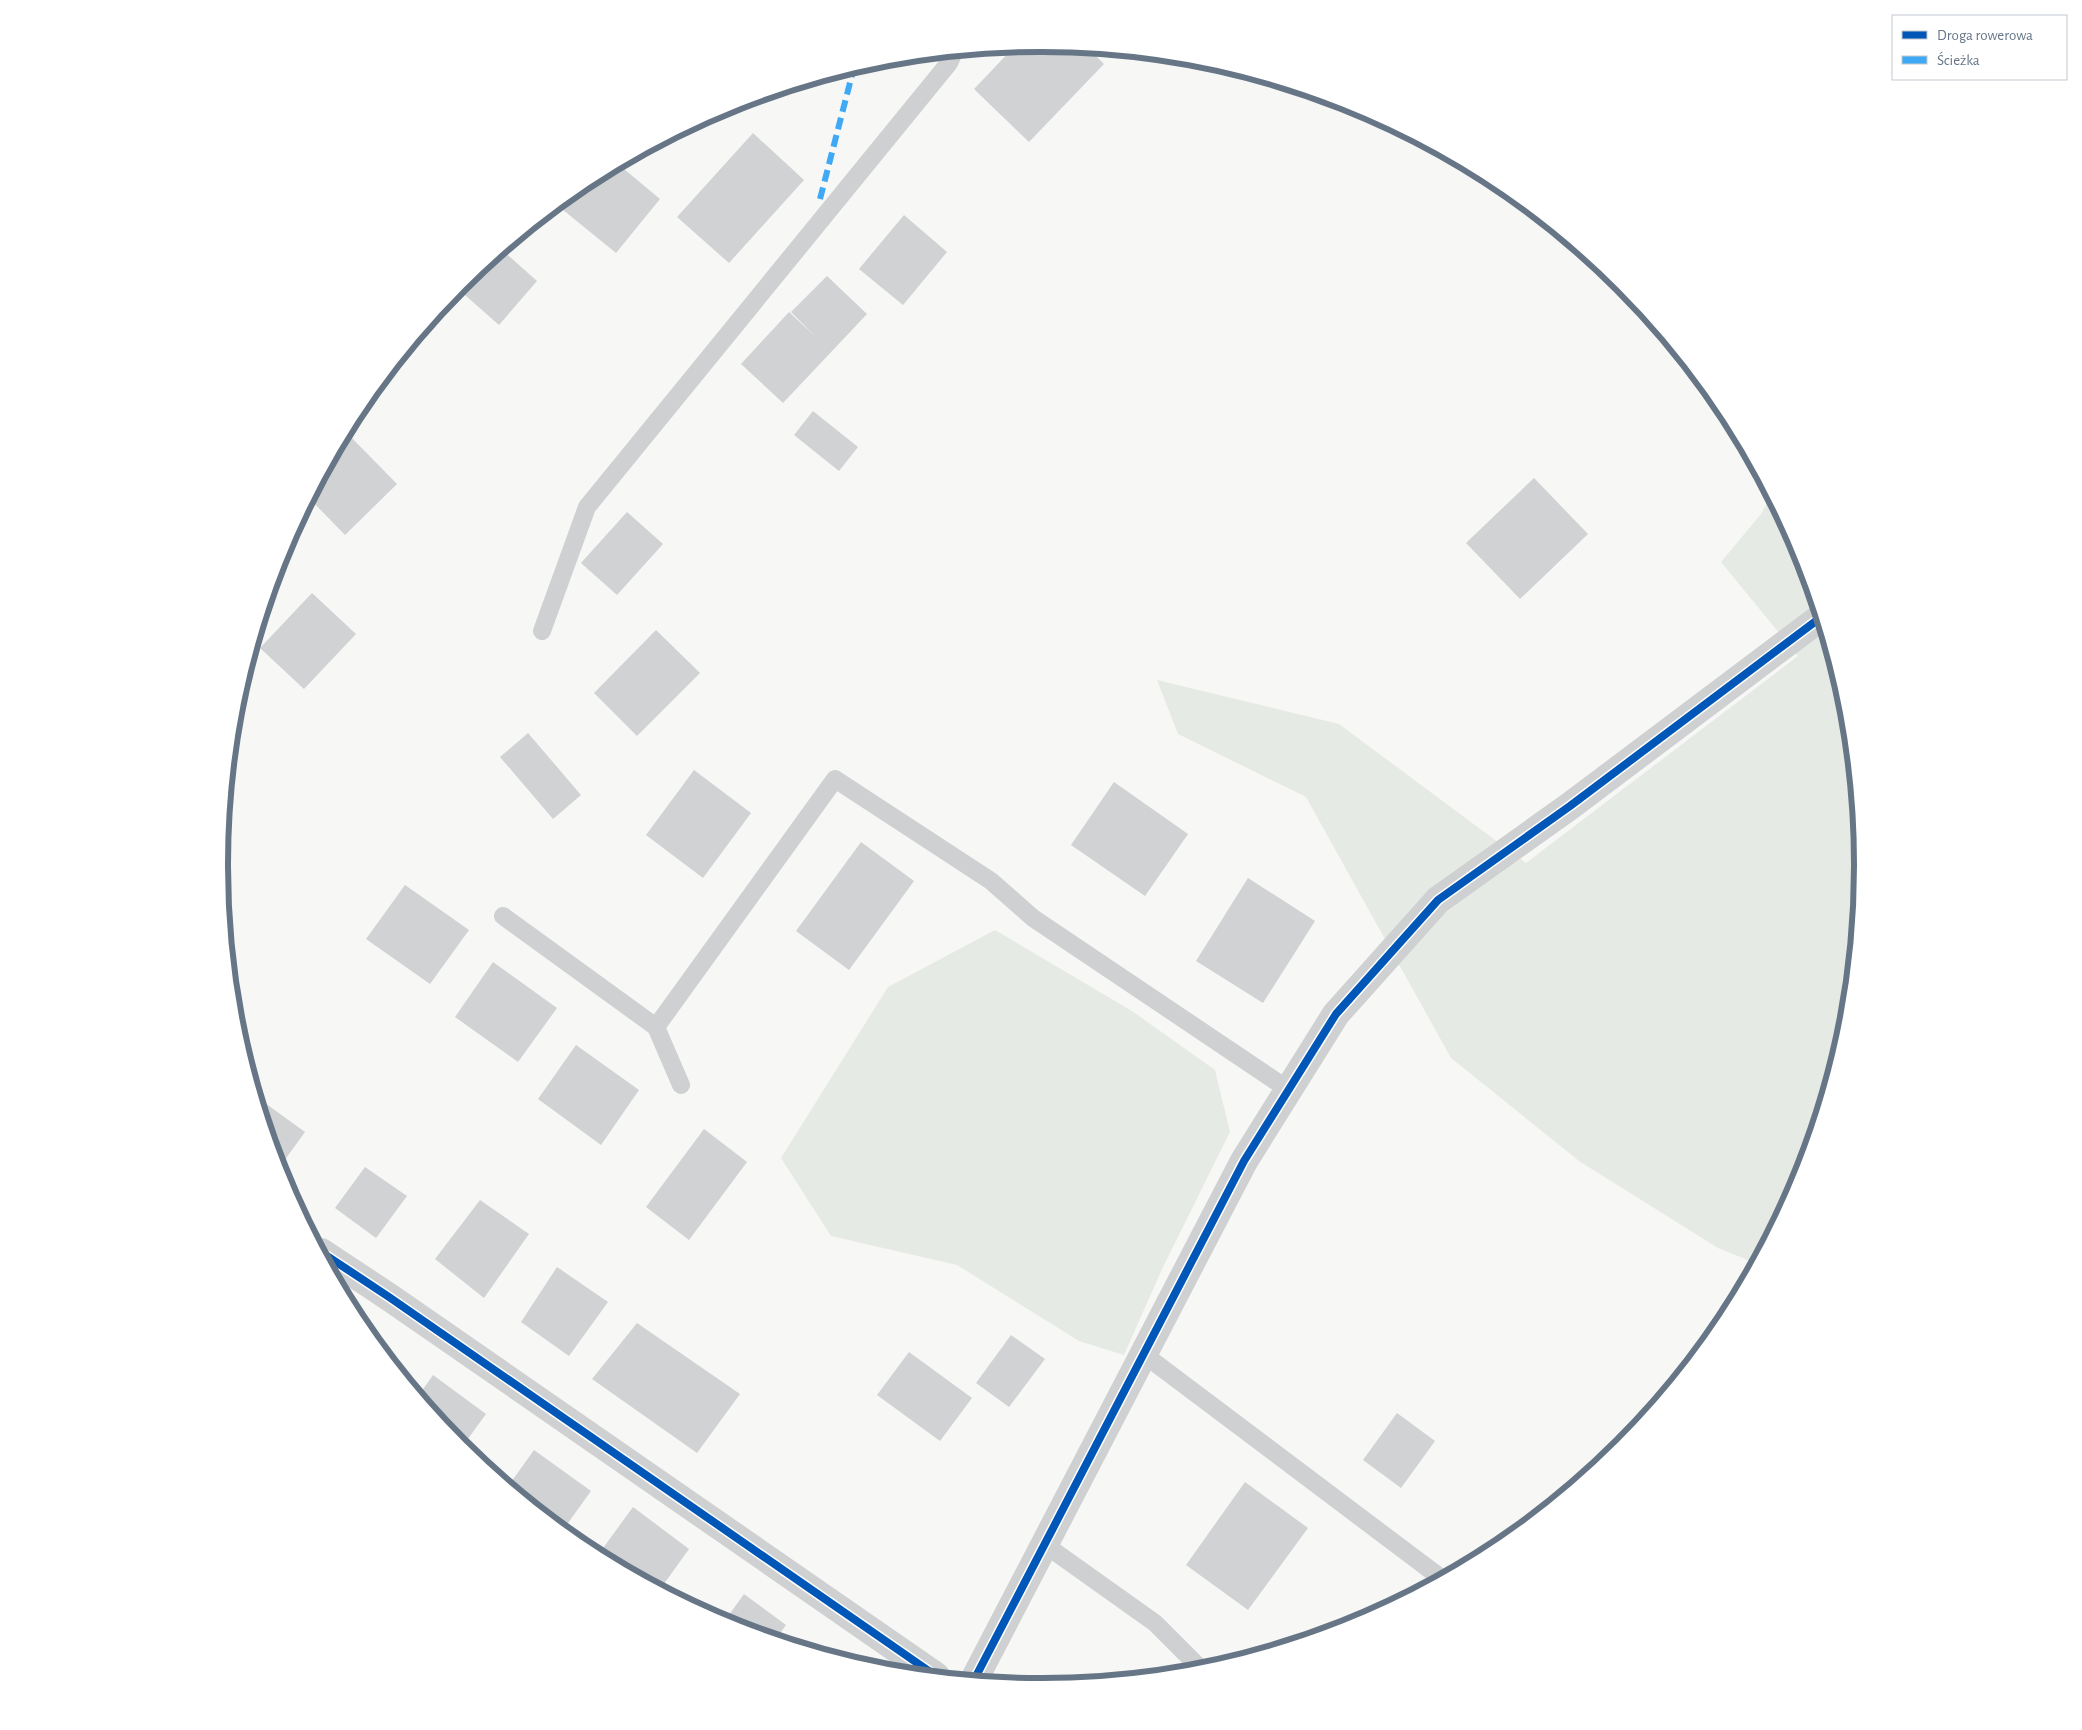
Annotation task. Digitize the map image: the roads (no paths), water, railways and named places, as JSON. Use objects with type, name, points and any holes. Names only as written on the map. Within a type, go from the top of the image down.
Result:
[{"type":"street","points":[[977,1675],[1142,1353],[1244,1161],[1336,1014],[1438,900],[1570,806],[1815,621]]},
{"type":"street","points":[[330,1258],[397,1302],[927,1670]]},
{"type":"lane","points":[[542,631],[587,506],[949,64],[952,57]]},
{"type":"lane","points":[[656,1027],[835,779],[991,881],[1033,918],[1288,1090]]},
{"type":"lane","points":[[503,916],[656,1027],[681,1085]]},
{"type":"lane","points":[[1142,1353],[1436,1575]]},
{"type":"lane","points":[[1044,1544],[1155,1623],[1195,1663]]}]
